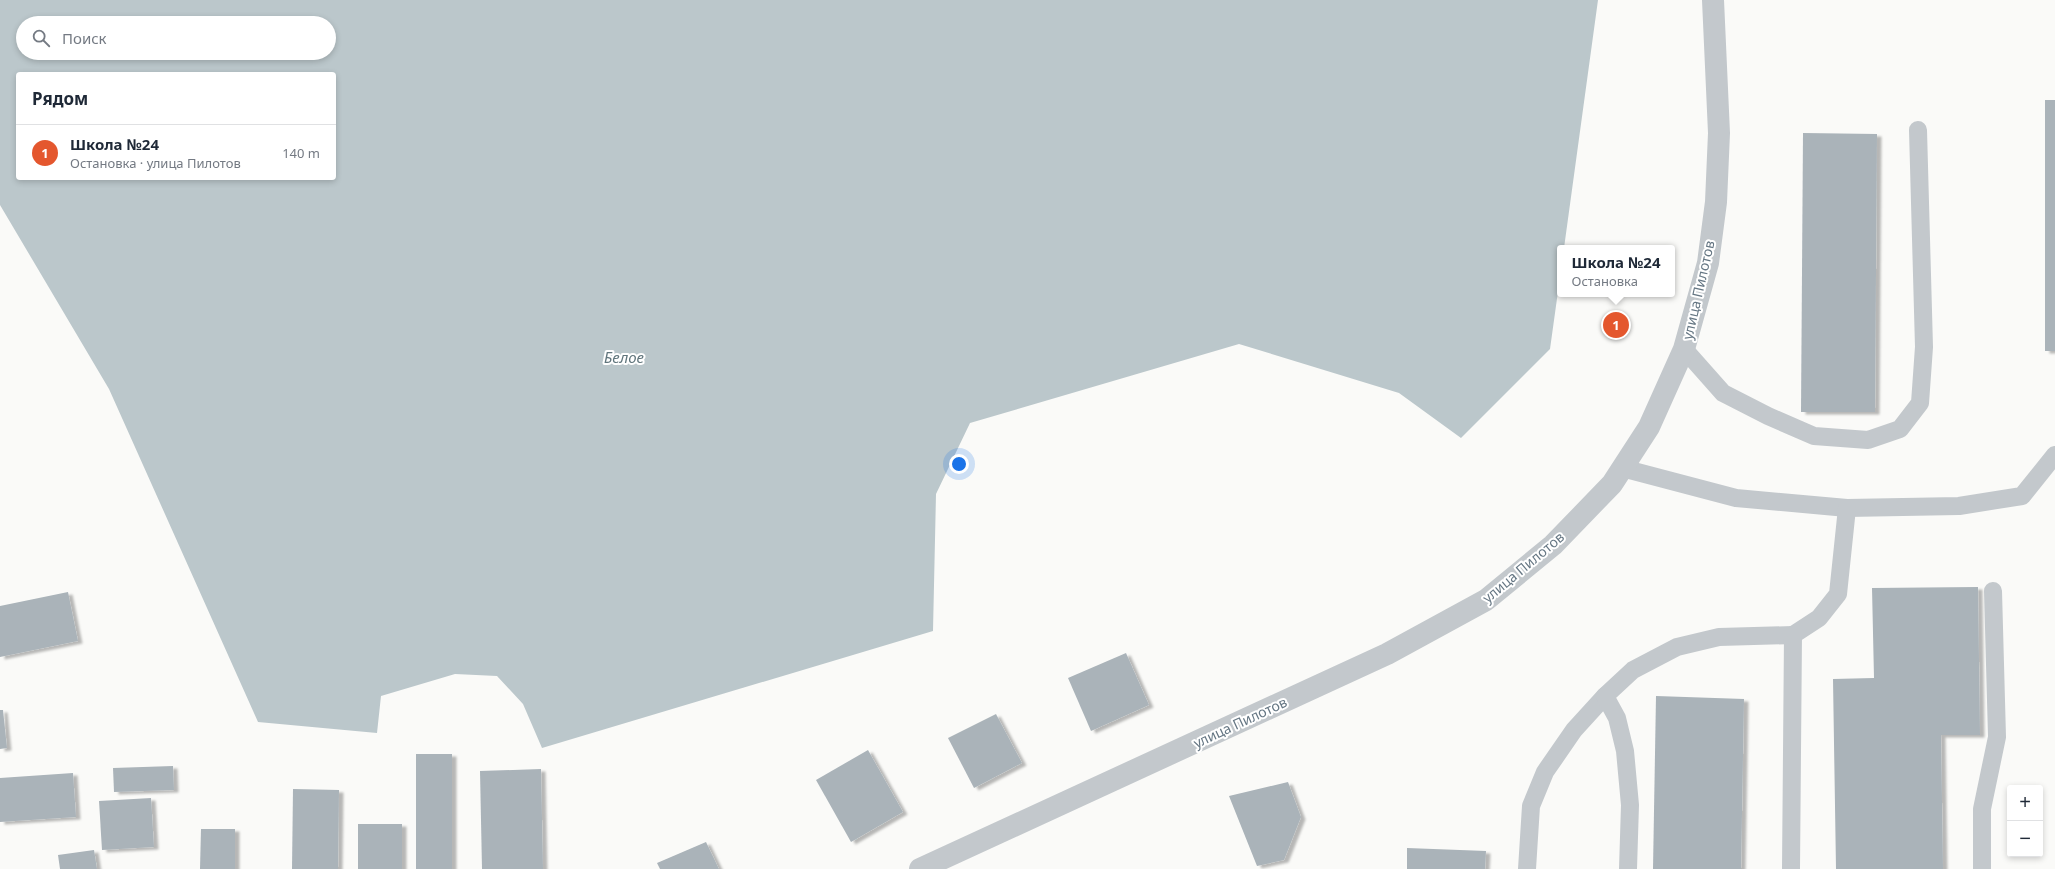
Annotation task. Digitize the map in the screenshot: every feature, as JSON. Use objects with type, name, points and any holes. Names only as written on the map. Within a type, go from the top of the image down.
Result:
[{"type":"street","name":"улица Пилотов","points":[[920,869],[1387,654],[1486,600],[1553,545],[1612,484],[1649,426],[1684,349],[1708,263],[1716,202],[1719,133],[1713,0]]},
{"type":"lane","points":[[1684,349],[1723,393],[1768,416],[1814,436],[1868,440],[1900,429],[1920,403],[1924,347],[1918,130]]},
{"type":"lane","points":[[1622,468],[1736,498],[1847,508],[1959,506],[2022,496],[2055,455]]},
{"type":"lane","points":[[1527,869],[1531,806],[1545,772],[1574,730],[1605,696],[1633,670],[1677,647],[1719,637],[1793,635],[1819,618],[1838,594],[1847,508]]},
{"type":"lane","points":[[1982,869],[1982,809],[1997,737],[1993,591]]},
{"type":"lane","points":[[1791,869],[1793,635]]},
{"type":"lane","points":[[1605,696],[1617,718],[1625,751],[1630,805],[1628,869]]},
{"type":"water","name":"Белое","points":[[0,0],[1598,0],[1564,245],[1557,245],[1557,297],[1550,349],[1461,438],[1399,393],[1239,344],[970,423],[936,494],[933,631],[542,748],[523,704],[497,676],[455,674],[381,696],[377,733],[258,722],[109,389],[0,205]]},
{"type":"building","points":[[2045,100],[2055,100],[2055,351],[2045,351]]},
{"type":"building","points":[[1803,133],[1877,134],[1875,412],[1801,412]]},
{"type":"building","points":[[1978,587],[1980,735],[1941,735],[1943,869],[1836,869],[1833,679],[1874,678],[1872,588]]},
{"type":"building","points":[[68,592],[78,641],[0,657],[0,606]]},
{"type":"building","points":[[1126,653],[1149,705],[1091,731],[1068,678]]},
{"type":"building","points":[[1656,696],[1744,699],[1741,869],[1653,869]]},
{"type":"building","points":[[0,710],[3,710],[7,748],[0,749]]},
{"type":"building","points":[[996,714],[1022,763],[974,788],[948,738]]},
{"type":"building","points":[[868,750],[903,812],[851,842],[816,780]]},
{"type":"building","points":[[416,754],[452,754],[452,869],[416,869]]},
{"type":"building","points":[[173,766],[174,790],[114,792],[113,768]]},
{"type":"building","points":[[541,769],[543,869],[482,869],[480,771]]},
{"type":"building","points":[[73,773],[76,817],[0,822],[0,778]]},
{"type":"building","points":[[1288,782],[1301,817],[1284,860],[1257,866],[1229,796]]},
{"type":"building","points":[[293,789],[339,790],[338,869],[292,869]]},
{"type":"building","points":[[151,798],[154,847],[102,850],[99,801]]},
{"type":"building","points":[[358,824],[402,824],[402,869],[358,869]]},
{"type":"building","points":[[201,829],[235,829],[235,869],[200,869]]},
{"type":"building","points":[[706,842],[719,869],[660,869],[657,863]]},
{"type":"building","points":[[1407,848],[1486,851],[1485,869],[1407,869]]},
{"type":"building","points":[[94,850],[97,869],[60,869],[58,855]]},
{"type":"place","name":"Школа №24","points":[[1616,325]]}]
